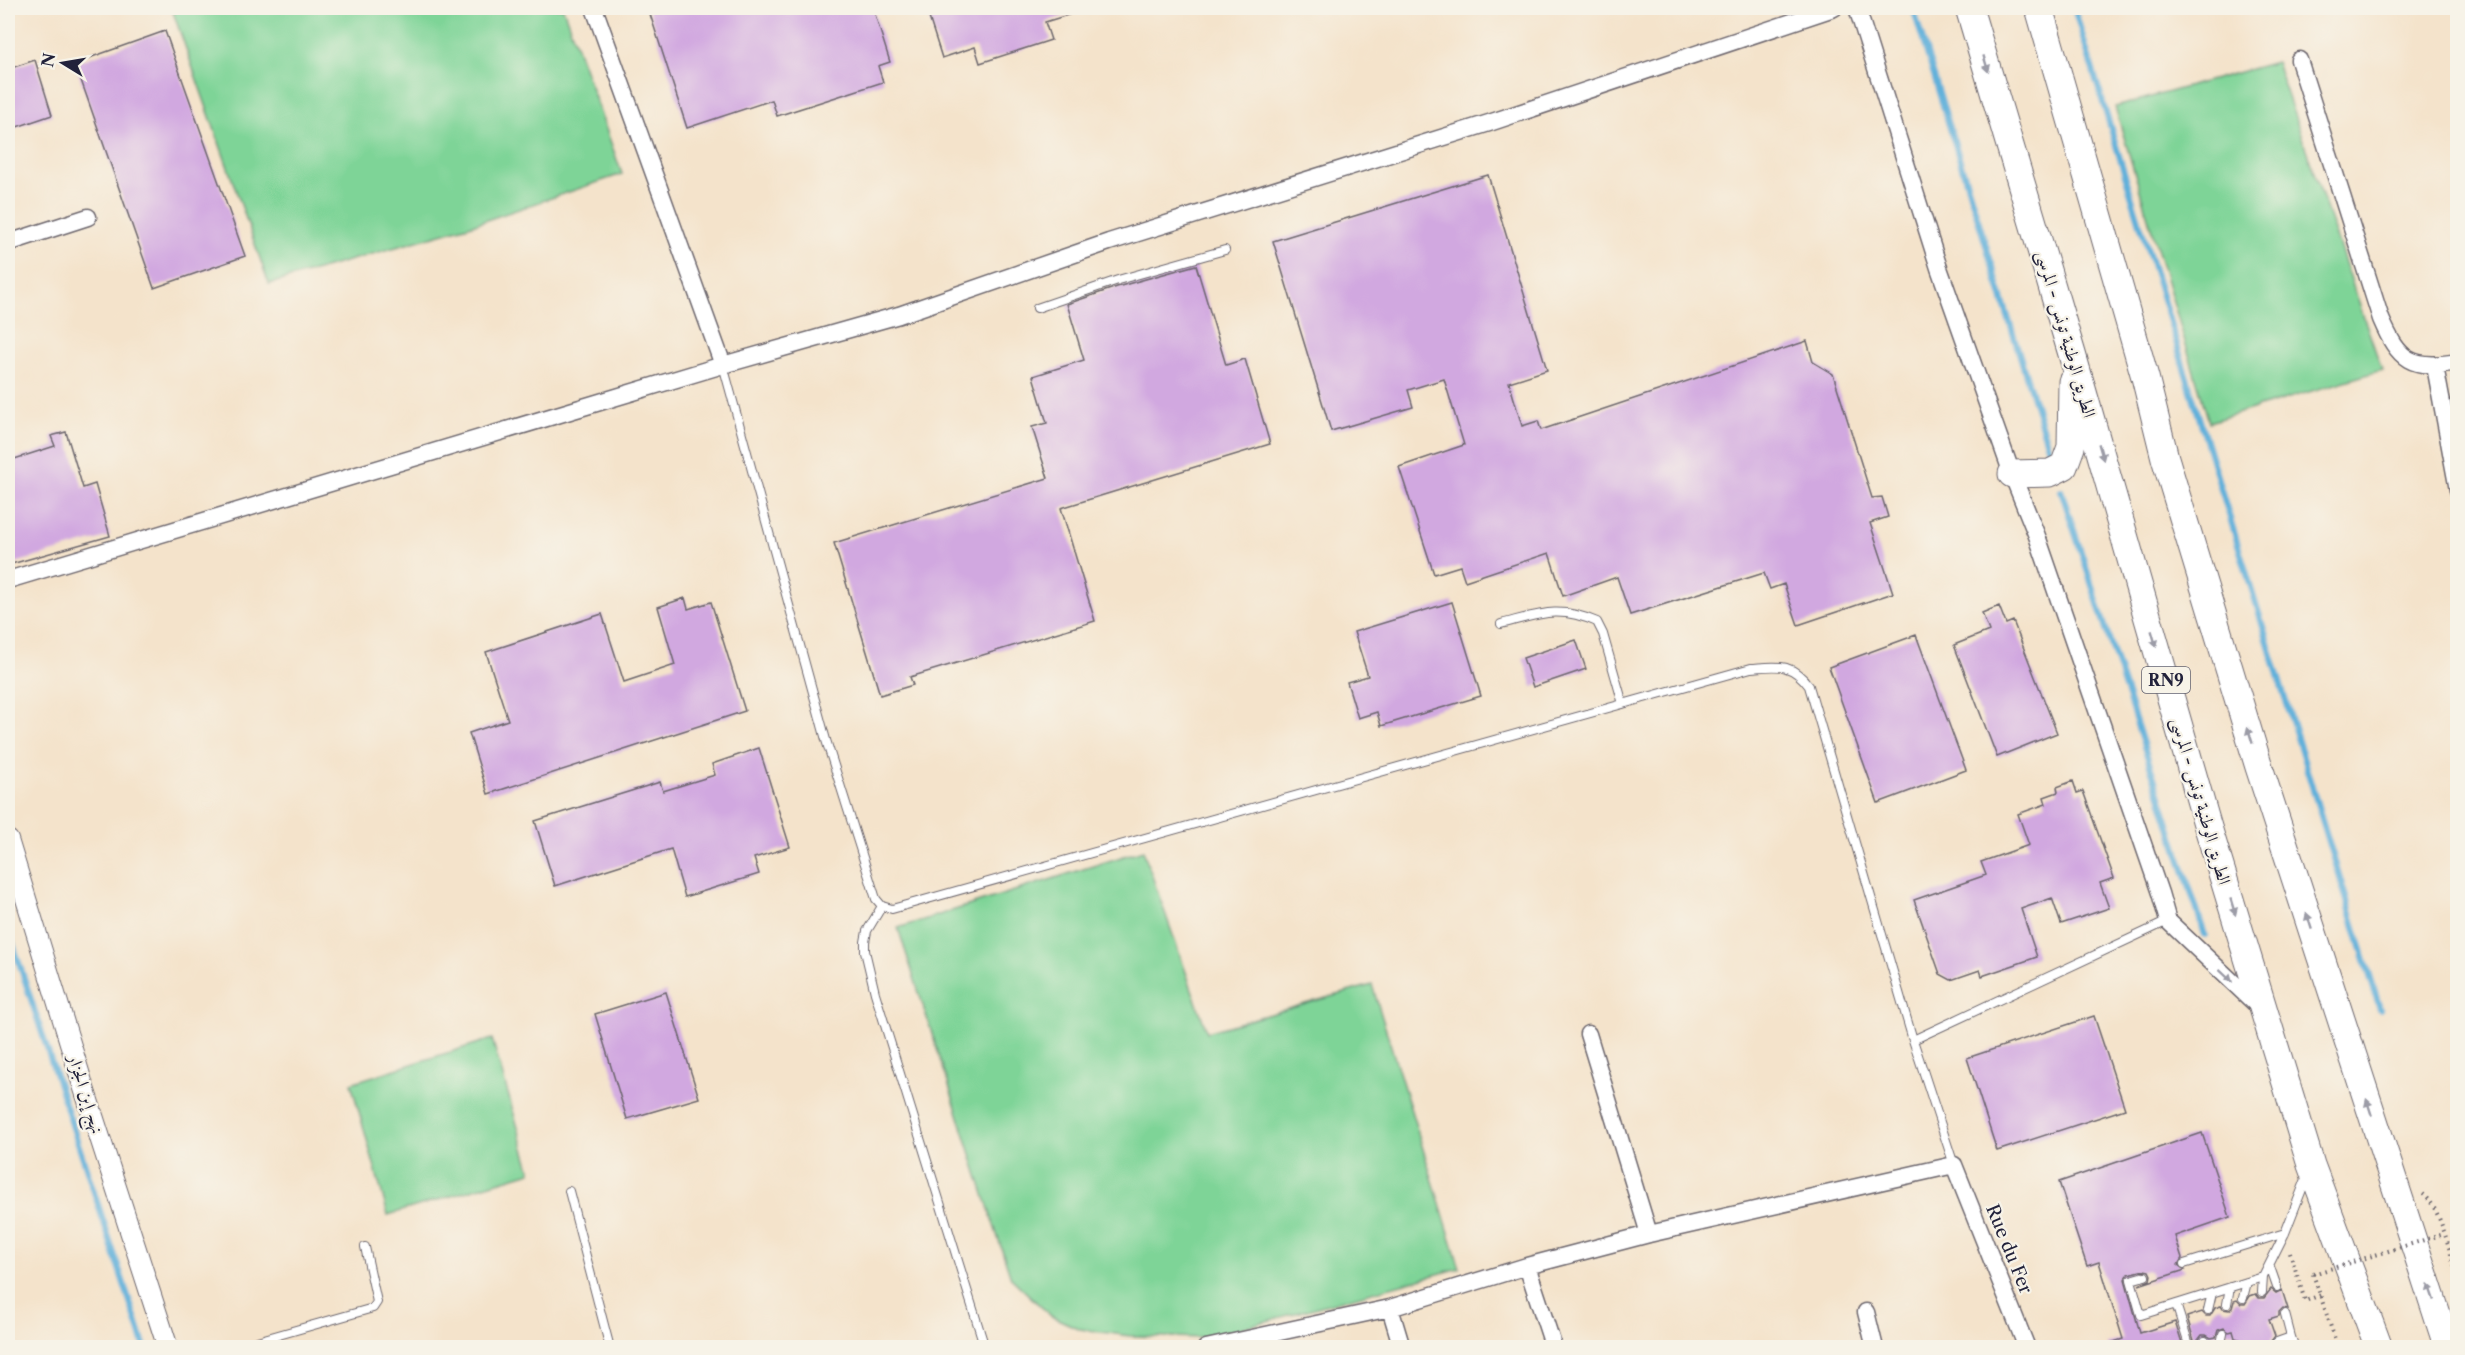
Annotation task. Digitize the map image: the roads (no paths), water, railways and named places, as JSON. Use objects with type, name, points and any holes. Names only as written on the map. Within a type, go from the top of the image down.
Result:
[{"type":"highway","name":"الطريق الوطنية تونس - المرسى","points":[[1969,8],[2072,354],[2207,824],[2311,1165],[2372,1342]]},
{"type":"highway","points":[[2039,8],[2165,458],[2249,732],[2388,1168],[2450,1340]]},
{"type":"highway","points":[[2012,474],[2056,471],[2064,466],[2068,459],[2071,447],[2072,354]]},
{"type":"street","points":[[594,8],[723,365]]},
{"type":"street","points":[[8,580],[723,365],[899,315],[1109,242],[1489,123],[1834,8]]},
{"type":"street","points":[[1857,8],[1939,268],[2012,474],[2041,547],[2168,921],[2265,1013]]},
{"type":"street","points":[[2299,60],[2381,319],[2391,341],[2400,355],[2414,362],[2435,366],[2457,362]]},
{"type":"street","points":[[8,243],[88,217]]},
{"type":"street","points":[[2435,366],[2457,490]]},
{"type":"street","name":"نهج إبن الجزار","points":[[8,840],[82,1082],[168,1347]]},
{"type":"street","points":[[1588,1034],[1649,1234]]},
{"type":"street","points":[[1209,1347],[1390,1308],[1527,1266],[1649,1234],[1954,1165]]},
{"type":"street","name":"Rue du Fer","points":[[1954,1165],[2027,1347]]},
{"type":"street","points":[[1527,1266],[1554,1347]]},
{"type":"street","points":[[1390,1308],[1402,1347]]},
{"type":"street","points":[[1866,1312],[1875,1347]]},
{"type":"lane","points":[[1037,308],[1118,280],[1225,250]]},
{"type":"lane","points":[[723,365],[826,740],[876,899],[882,906],[892,909],[1751,668],[1783,666],[1799,673],[1809,686],[1914,1040],[1954,1165]]},
{"type":"lane","points":[[1501,624],[1550,611],[1582,615],[1597,622],[1603,634],[1623,704]]},
{"type":"lane","points":[[882,906],[867,931],[865,951],[875,993],[985,1347]]},
{"type":"lane","points":[[1914,1040],[2168,921]]},
{"type":"lane","points":[[2262,1292],[2263,1277],[2285,1233],[2311,1165]]},
{"type":"lane","points":[[569,1191],[610,1347]]},
{"type":"lane","points":[[2184,1264],[2285,1233]]},
{"type":"lane","points":[[233,1347],[373,1308],[377,1302],[365,1247]]},
{"type":"lane","points":[[2270,1267],[2277,1287]]},
{"type":"lane","points":[[2145,1276],[2131,1280],[2141,1315],[2263,1277]]},
{"type":"lane","points":[[2243,1298],[2247,1282]]},
{"type":"lane","points":[[2227,1304],[2230,1287]]},
{"type":"lane","points":[[2208,1310],[2212,1293]]},
{"type":"lane","points":[[2176,1304],[2190,1347]]},
{"type":"lane","points":[[2285,1314],[2295,1347]]},
{"type":"lane","points":[[2220,1347],[2223,1334]]},
{"type":"lane","points":[[2277,1342],[2292,1337]]},
{"type":"waterway","points":[[1913,8],[2053,463]]},
{"type":"waterway","points":[[2074,8],[2380,1009]]},
{"type":"waterway","points":[[2061,490],[2205,935]]},
{"type":"waterway","points":[[8,929],[145,1348]]}]
